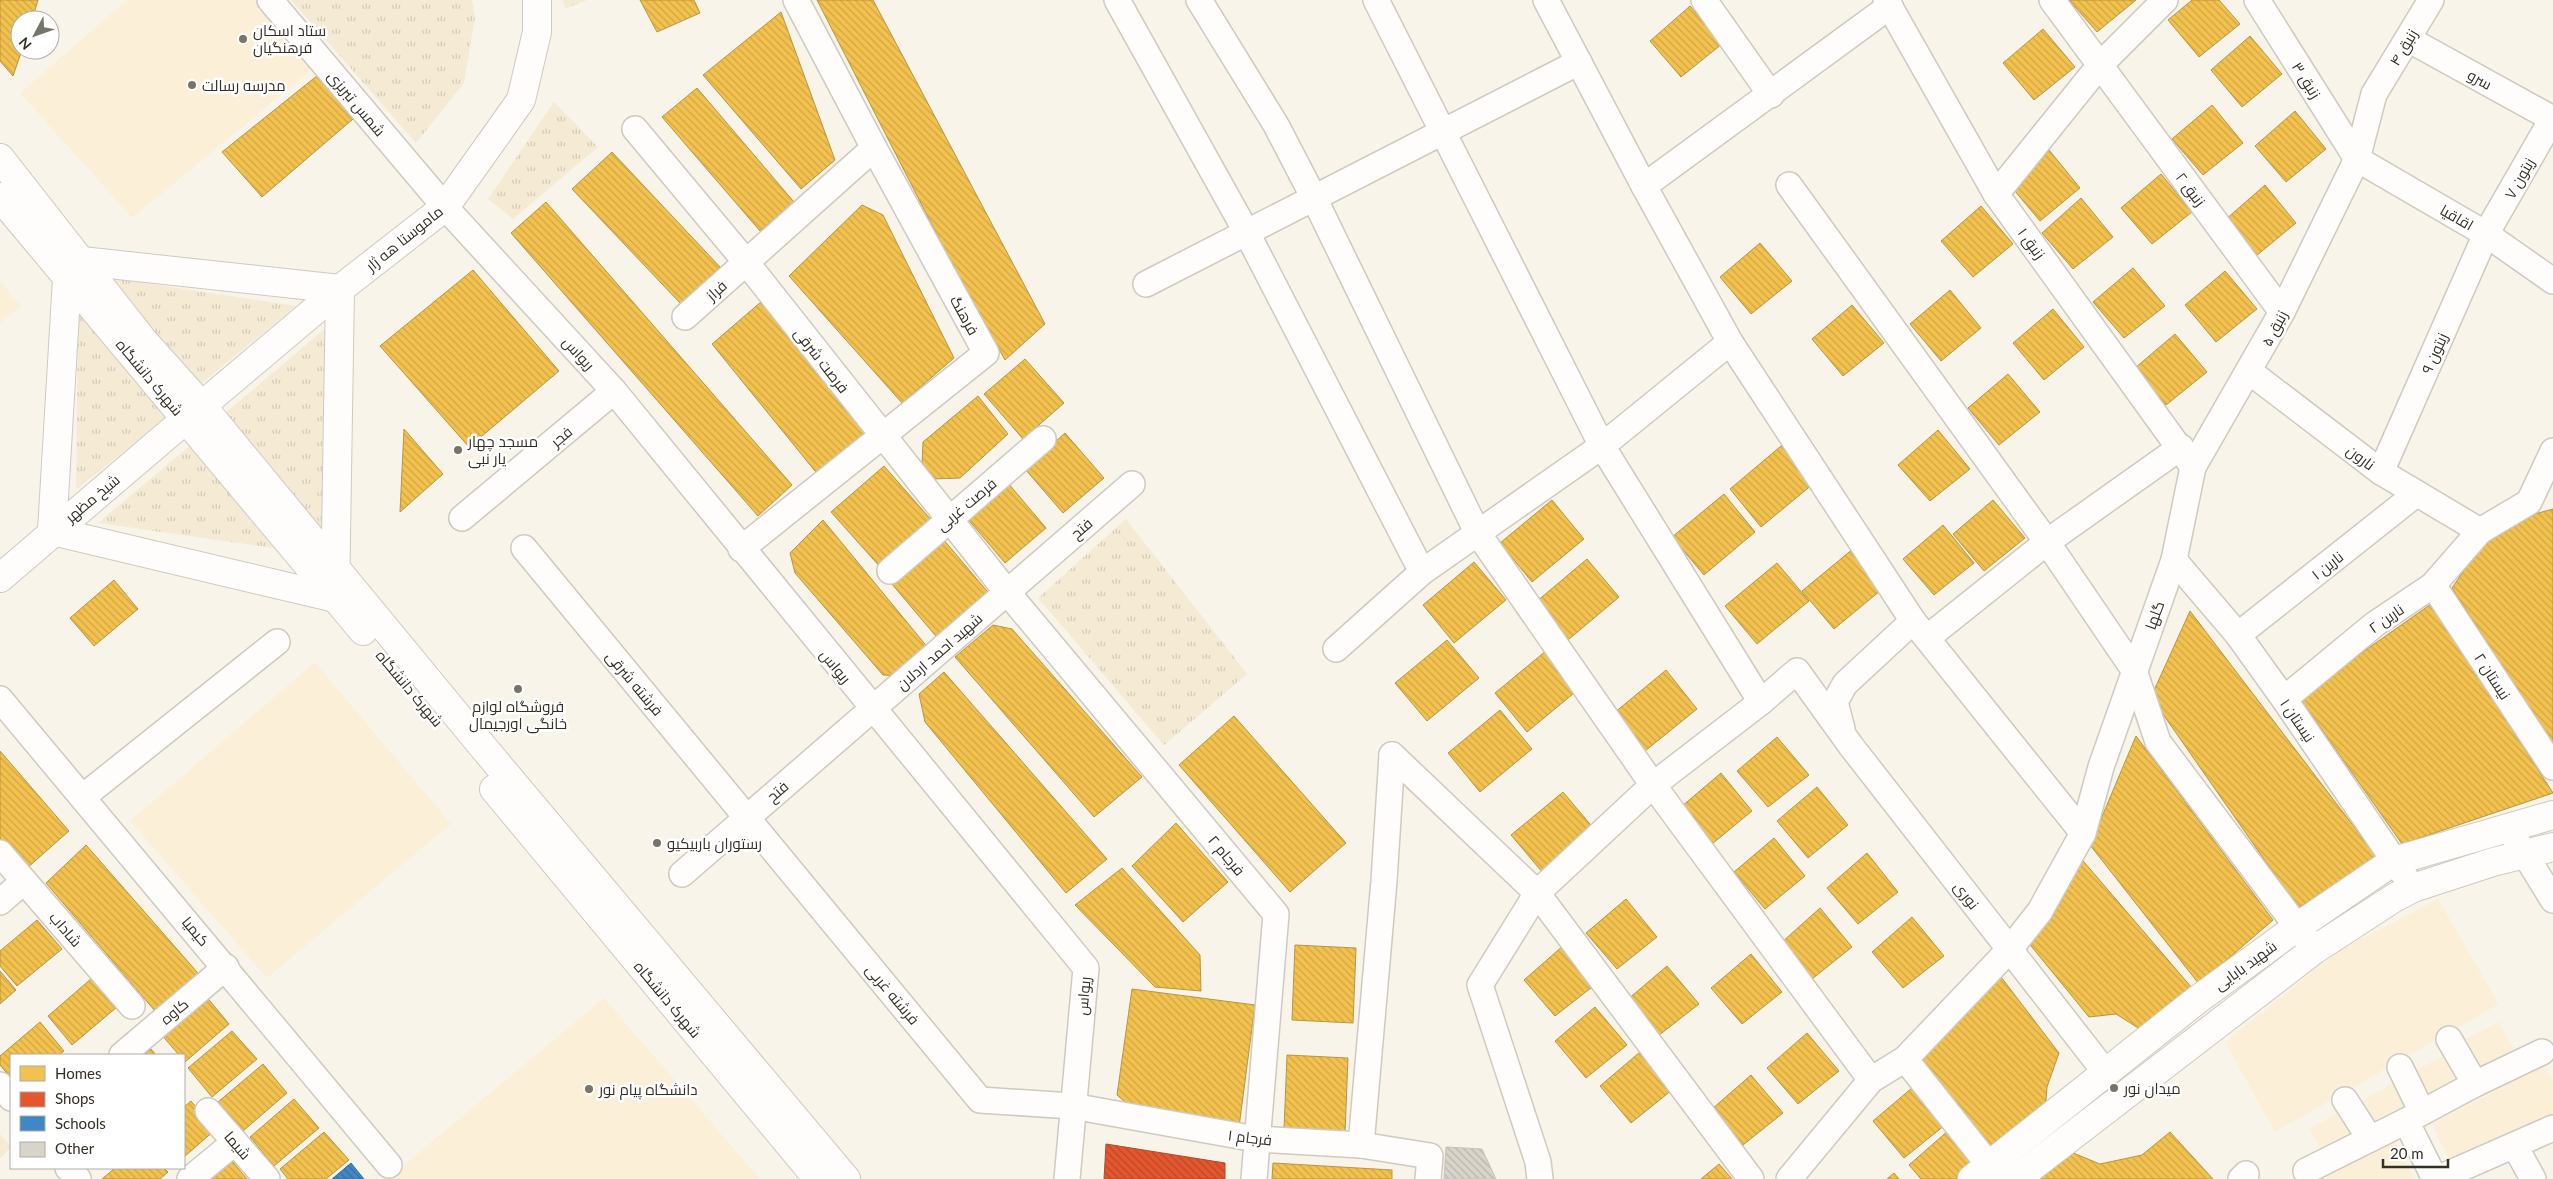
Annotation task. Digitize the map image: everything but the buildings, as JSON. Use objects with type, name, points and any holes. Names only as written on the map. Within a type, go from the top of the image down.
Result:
[{"type":"main road","name":"ماموستا هه ژار","points":[[194,413],[340,288],[445,207],[521,100],[537,32],[537,0]]},
{"type":"main road","points":[[0,158],[75,270],[52,531],[335,598],[340,288],[75,270]]},
{"type":"main road","name":"شهرک دانشگاه","points":[[0,197],[75,270],[194,413],[335,598],[818,1179]]},
{"type":"main road","points":[[194,413],[336,566],[483,747],[846,1179]]},
{"type":"main road","name":"شیخ مظهر","points":[[0,578],[52,531],[194,413]]},
{"type":"main road","name":"شهید بابایی","points":[[1987,1174],[2106,1073],[2197,1000],[2297,927],[2394,861],[2545,817]]},
{"type":"main road","name":"شهید بابایی","points":[[2016,1179],[2314,950],[2412,888],[2553,846]]},
{"type":"street","name":"شمس تبریزی","points":[[270,0],[445,207]]},
{"type":"street","name":"فرهنگ","points":[[741,549],[986,353],[796,0]]},
{"type":"street","points":[[1117,0],[1247,232],[1422,572]]},
{"type":"street","points":[[1199,0],[1276,125],[1314,198],[1478,532],[1653,785],[1871,1080]]},
{"type":"street","points":[[1376,0],[1602,446],[1761,702],[1653,785],[1538,893],[1480,985],[1538,1162],[1540,1179]]},
{"type":"street","points":[[1546,0],[1644,186],[1730,342],[1920,630],[2083,833]]},
{"type":"street","points":[[1704,0],[1771,95]]},
{"type":"street","name":"زنبق ۲","points":[[2052,0],[2282,312]]},
{"type":"street","points":[[1996,194],[2100,65],[2165,0]]},
{"type":"street","name":"زنبق ۳","points":[[2257,0],[2358,159]]},
{"type":"street","name":"زنبق ۴","points":[[2374,94],[2431,0]]},
{"type":"street","points":[[1644,186],[1771,95],[1888,3]]},
{"type":"street","name":"زنبق ۱","points":[[1888,3],[1996,194],[2187,457]]},
{"type":"street","name":"سرو","points":[[2408,39],[2552,121]]},
{"type":"street","points":[[1146,284],[1579,62]]},
{"type":"street","name":"زنبق ۵","points":[[2174,560],[2187,457],[2250,372],[2282,312],[2358,159],[2374,94]]},
{"type":"street","name":"زیتون ۷","points":[[2486,234],[2552,121]]},
{"type":"street","name":"فرصت شرقی","points":[[635,129],[746,262],[1007,592]]},
{"type":"street","name":"فراز","points":[[685,317],[874,148]]},
{"type":"street","name":"اقاقیا","points":[[2358,159],[2486,234],[2553,281]]},
{"type":"street","points":[[1789,184],[2048,542],[2134,670],[2158,742],[2314,950]]},
{"type":"street","name":"ریواس","points":[[445,207],[614,391],[741,549],[1086,968],[1072,1106],[1067,1179]]},
{"type":"street","name":"زیتون ۹","points":[[2381,472],[2486,234]]},
{"type":"street","points":[[1336,649],[1422,572],[1602,446],[1730,342]]},
{"type":"street","name":"نارون","points":[[2250,372],[2381,472],[2480,531]]},
{"type":"street","name":"فجر","points":[[462,518],[614,391]]},
{"type":"street","name":"فرصت غربی","points":[[890,570],[1043,439]]},
{"type":"street","points":[[2529,502],[2553,451]]},
{"type":"street","points":[[1837,726],[1835,702],[1845,684],[2048,542],[2187,457]]},
{"type":"street","name":"فتح","points":[[1007,592],[1132,484]]},
{"type":"street","name":"نارین ۱","points":[[2238,635],[2416,494]]},
{"type":"street","points":[[2480,531],[2529,502],[2553,496]]},
{"type":"street","name":"نارین ۲","points":[[2284,698],[2375,624],[2433,585],[2480,531]]},
{"type":"street","name":"فرشته شرقی","points":[[524,548],[746,818]]},
{"type":"street","name":"نیستان ۱","points":[[2174,560],[2238,635],[2284,698],[2412,888]]},
{"type":"street","name":"گلها","points":[[1789,1179],[1871,1080],[1905,1059],[2010,949],[2040,911],[2083,833],[2101,767],[2174,560]]},
{"type":"street","name":"نیستان ۲","points":[[2433,585],[2553,767]]},
{"type":"street","name":"شهید احمد اردلان","points":[[872,709],[1007,592]]},
{"type":"street","name":"فرجام ۲","points":[[1007,592],[1276,914],[1254,1179]]},
{"type":"street","points":[[84,796],[278,642]]},
{"type":"street","name":"نوری","points":[[1761,702],[1797,671],[1837,726],[2106,1073]]},
{"type":"street","name":"کیمیا","points":[[0,698],[84,796],[389,1165]]},
{"type":"street","name":"فتح","points":[[682,874],[872,709]]},
{"type":"street","points":[[1362,1145],[1392,756],[1538,893],[1751,1179]]},
{"type":"street","points":[[2545,817],[2553,846]]},
{"type":"street","name":"فرشته غربی","points":[[746,818],[980,1100],[1072,1106]]},
{"type":"street","points":[[2508,827],[2553,900]]},
{"type":"street","name":"شاداب","points":[[0,853],[132,1006]]},
{"type":"street","points":[[0,902],[24,881]]},
{"type":"street","name":"کاوه","points":[[123,1054],[226,967]]},
{"type":"street","points":[[2449,1039],[2474,1084]]},
{"type":"street","points":[[2306,1171],[2474,1084],[2542,1052]]},
{"type":"street","points":[[1905,1059],[1987,1174]]},
{"type":"street","points":[[2400,1067],[2414,1116],[2436,1179],[2553,1128]]},
{"type":"street","points":[[0,1085],[10,1097]]},
{"type":"street","points":[[2346,1100],[2370,1139]]},
{"type":"street","name":"فرجام ۱","points":[[1072,1106],[1256,1139],[1362,1145],[1429,1167]]},
{"type":"street","name":"شیما","points":[[208,1111],[267,1179]]},
{"type":"street","points":[[190,1179],[235,1142]]},
{"type":"street","points":[[2515,1146],[2533,1179]]},
{"type":"street","points":[[69,1169],[78,1179]]},
{"type":"shaded area","points":[[127,0],[257,0],[315,67],[132,218],[20,93]]},
{"type":"shaded area","points":[[0,281],[21,306],[0,323]]},
{"type":"shaded area","points":[[315,662],[451,824],[267,978],[130,821]]},
{"type":"shaded area","points":[[2438,899],[2499,1004],[2275,1132],[2225,1042],[2341,949]]},
{"type":"shaded area","name":"دانشگاه پیام نور","points":[[604,998],[760,1179],[387,1179]]},
{"type":"shaded area","points":[[2499,1022],[2516,1054],[2478,1075],[2461,1041]]},
{"type":"shaded area","points":[[2447,1054],[2464,1083],[2427,1101],[2413,1072]]},
{"type":"shaded area","points":[[2544,1065],[2553,1082],[2553,1115],[2453,1167],[2432,1124]]},
{"type":"shaded area","points":[[2395,1082],[2412,1111],[2377,1128],[2362,1101]]},
{"type":"shaded area","points":[[2341,1111],[2359,1142],[2326,1158],[2309,1129]]},
{"type":"shaded area","points":[[2392,1134],[2414,1179],[2310,1179]]},
{"type":"green space","points":[[291,0],[472,0],[475,17],[464,83],[416,143]]},
{"type":"green space","points":[[563,0],[587,0],[565,9]]},
{"type":"green space","points":[[554,102],[598,147],[513,219],[488,199]]},
{"type":"green space","points":[[99,276],[296,306],[196,388]]},
{"type":"green space","points":[[78,308],[168,416],[76,490]]},
{"type":"green space","points":[[327,327],[323,530],[223,415]]},
{"type":"green space","points":[[192,444],[287,550],[98,523]]},
{"type":"green space","points":[[1126,519],[1247,674],[1164,745],[1038,598]]},
{"type":"green space","points":[[0,1134],[10,1148],[0,1158]]},
{"type":"place","name":"ستاد اسکان فرهنگیان","points":[[243,39]]},
{"type":"place","name":"مدرسه رسالت","points":[[192,85]]},
{"type":"place","name":"مسجد چهار یار نبی","points":[[458,450]]},
{"type":"place","name":"فروشگاه لوازم خانگی اورجیمال","points":[[518,689]]},
{"type":"place","name":"رستوران باربیکیو","points":[[657,843]]},
{"type":"place","name":"میدان نور","points":[[2114,1088]]},
{"type":"place","name":"دانشگاه پیام نور","points":[[589,1089]]}]
